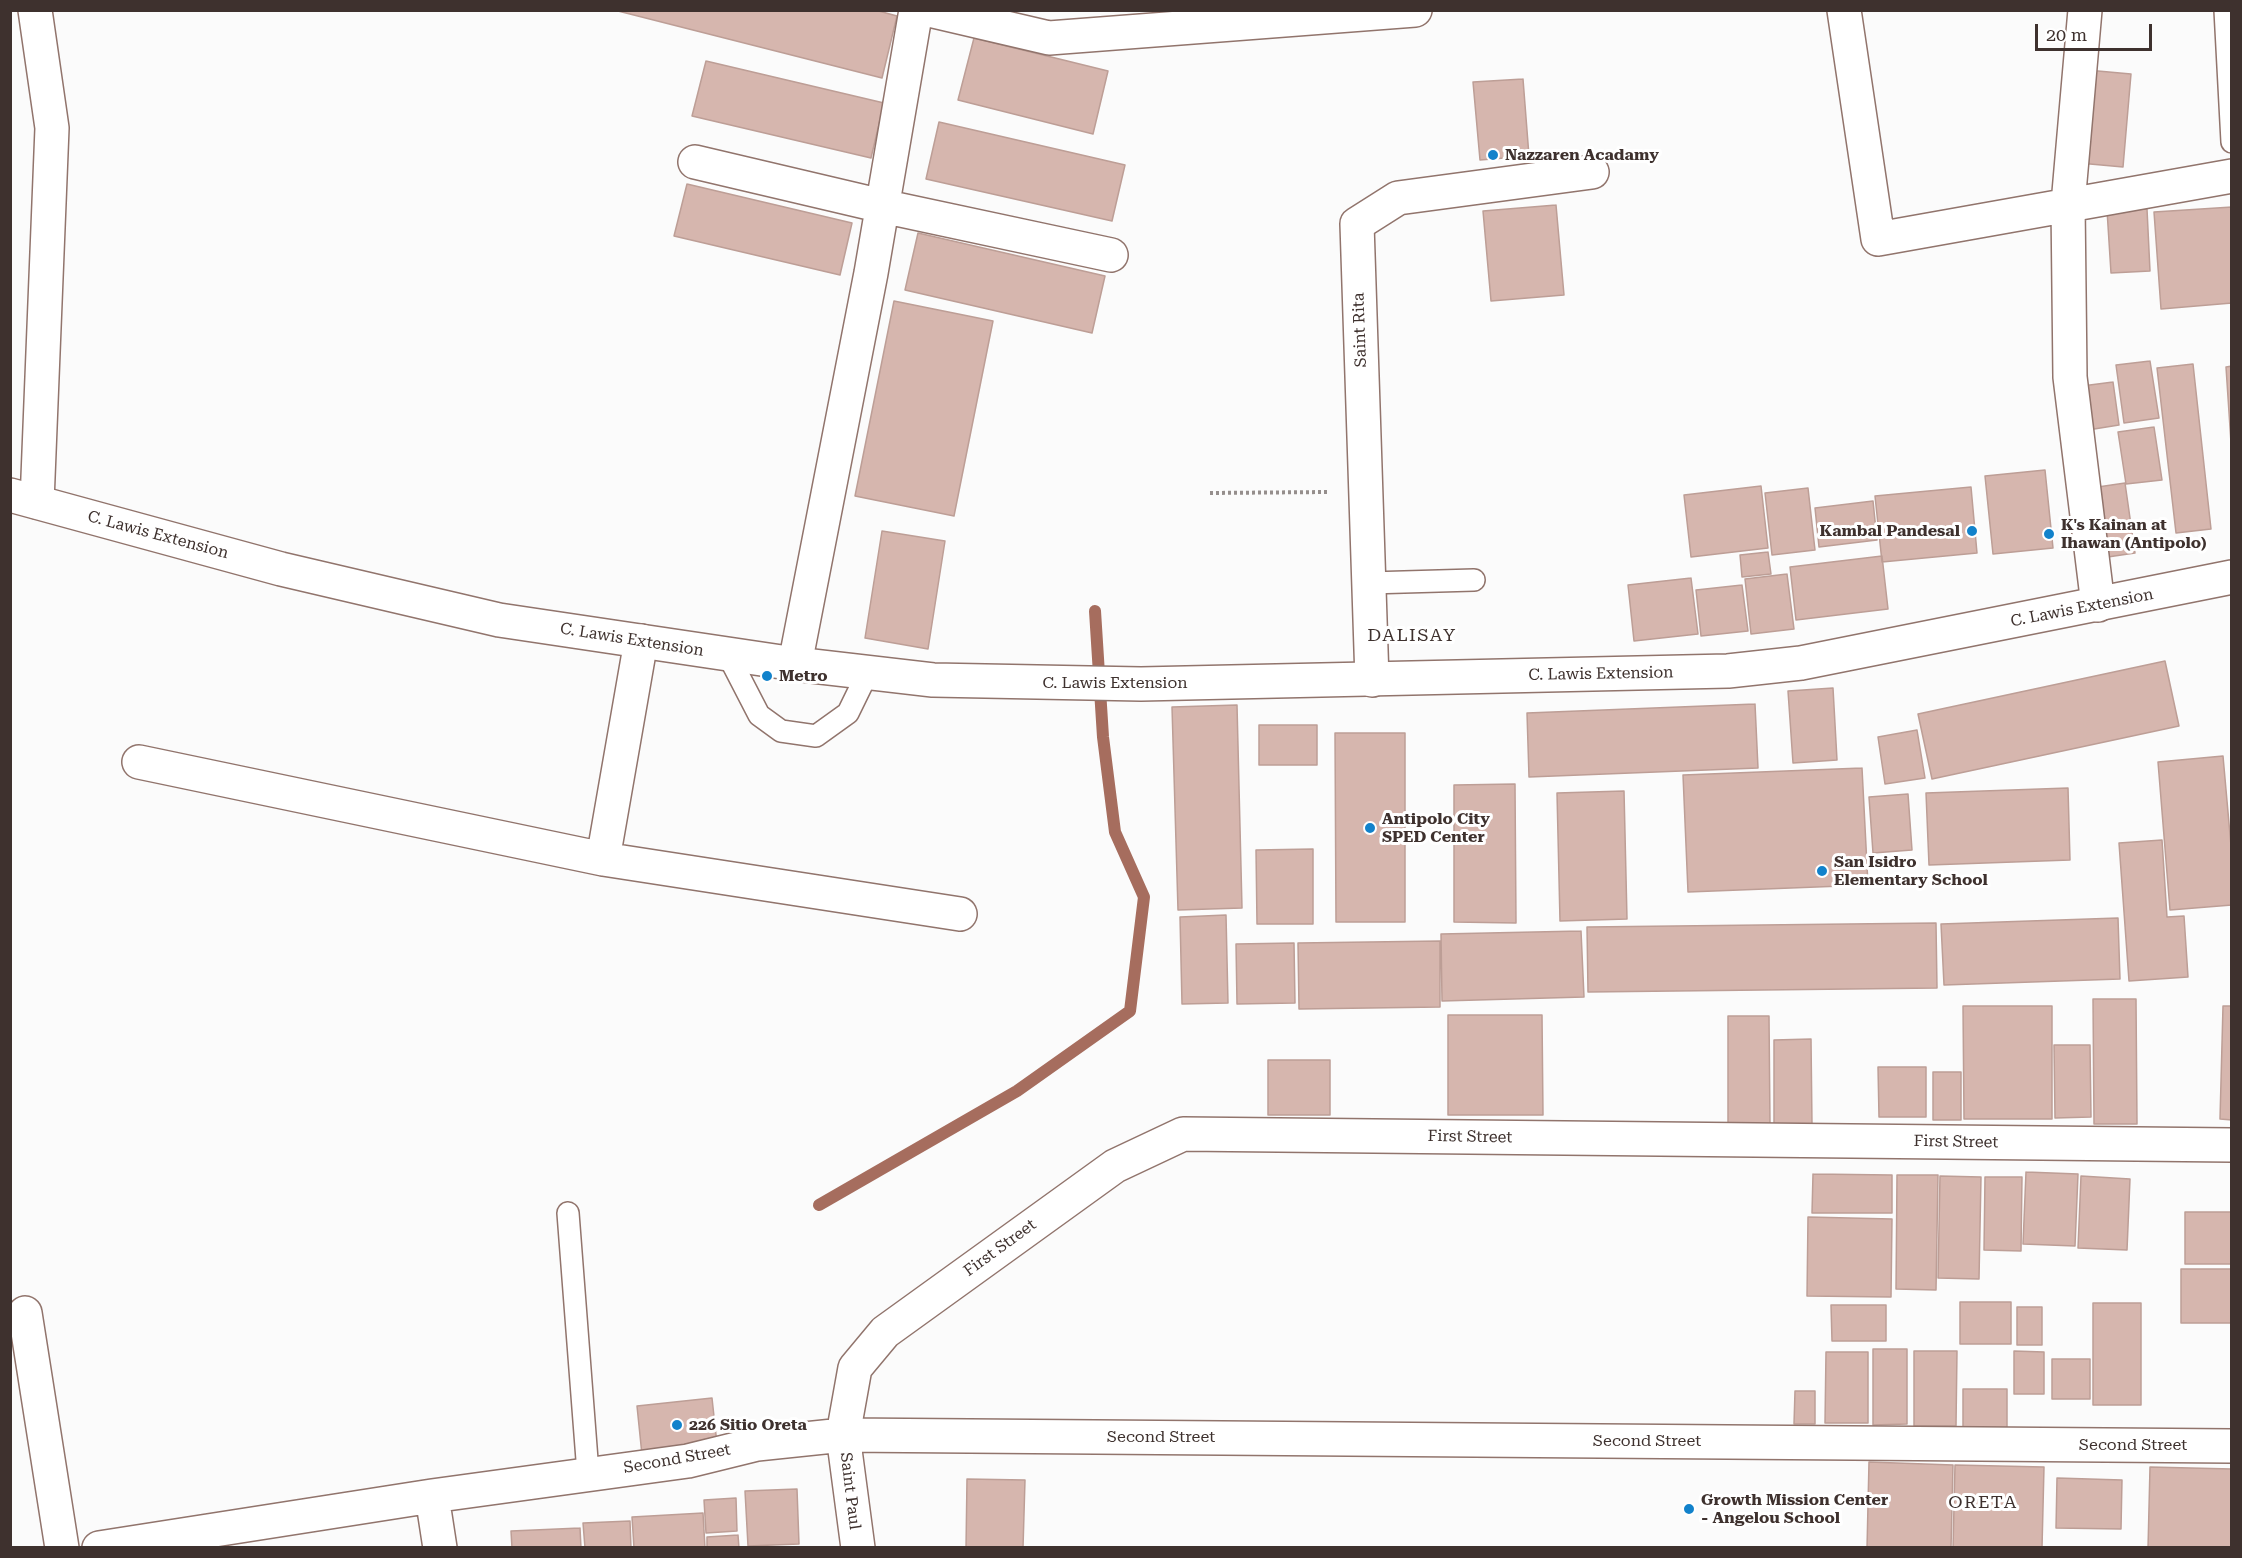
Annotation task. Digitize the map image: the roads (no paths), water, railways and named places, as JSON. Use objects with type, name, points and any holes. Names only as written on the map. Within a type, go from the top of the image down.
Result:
[{"type":"street","points":[[24,499],[52,128],[35,10]]},
{"type":"street","points":[[795,664],[882,206],[916,10]]},
{"type":"street","points":[[929,10],[1049,38],[1119,22],[1416,10]]},
{"type":"street","points":[[1844,10],[1878,238],[2232,176]]},
{"type":"street","points":[[2085,10],[2068,204],[2070,377],[2098,605]]},
{"type":"street","points":[[695,162],[882,206],[1111,255]]},
{"type":"street","name":"Saint Rita","points":[[1372,680],[1356,224],[1398,198],[1592,172]]},
{"type":"street","name":"C. Lawis Extension","points":[[24,499],[281,569],[499,620],[728,655],[933,680],[1141,684],[1728,671],[1801,663],[2232,577]]},
{"type":"street","points":[[603,859],[641,641]]},
{"type":"street","points":[[139,762],[603,859],[960,914]]},
{"type":"street","name":"First Street","points":[[843,1435],[855,1368],[885,1332],[1115,1166],[1183,1134],[2232,1145]]},
{"type":"street","points":[[25,1313],[62,1548]]},
{"type":"street","name":"Second Street","points":[[99,1548],[166,1543],[432,1496],[688,1461],[757,1444],[843,1435],[2232,1446]]},
{"type":"street","name":"Saint Paul","points":[[843,1435],[858,1548]]},
{"type":"street","points":[[432,1496],[440,1548]]},
{"type":"lane","points":[[2225,10],[2232,142]]},
{"type":"lane","points":[[1369,583],[1474,580]]},
{"type":"lane","points":[[728,655],[759,715],[781,731],[816,736],[848,713],[868,672]]},
{"type":"lane","points":[[567,1213],[588,1473]]},
{"type":"waterway","points":[[819,1205],[1017,1091],[1130,1011],[1144,897],[1115,832],[1103,737],[1095,611]]},
{"type":"place","name":"Nazzaren Acadamy","points":[[1493,155]]},
{"type":"place","name":"Kambal Pandesal","points":[[1972,531]]},
{"type":"place","name":"K's Kainan at Ihawan (Antipolo)","points":[[2049,534]]},
{"type":"place","name":"Metro","points":[[767,676]]},
{"type":"place","name":"Antipolo City SPED Center","points":[[1370,828]]},
{"type":"place","name":"San Isidro Elementary School","points":[[1822,871]]},
{"type":"place","name":"226 Sitio Oreta","points":[[677,1425]]},
{"type":"place","name":"Growth Mission Center - Angelou School","points":[[1689,1509]]},
{"type":"district","name":"DALISAY","points":[[1412,636]]},
{"type":"district","name":"ORETA","points":[[1983,1503]]}]
